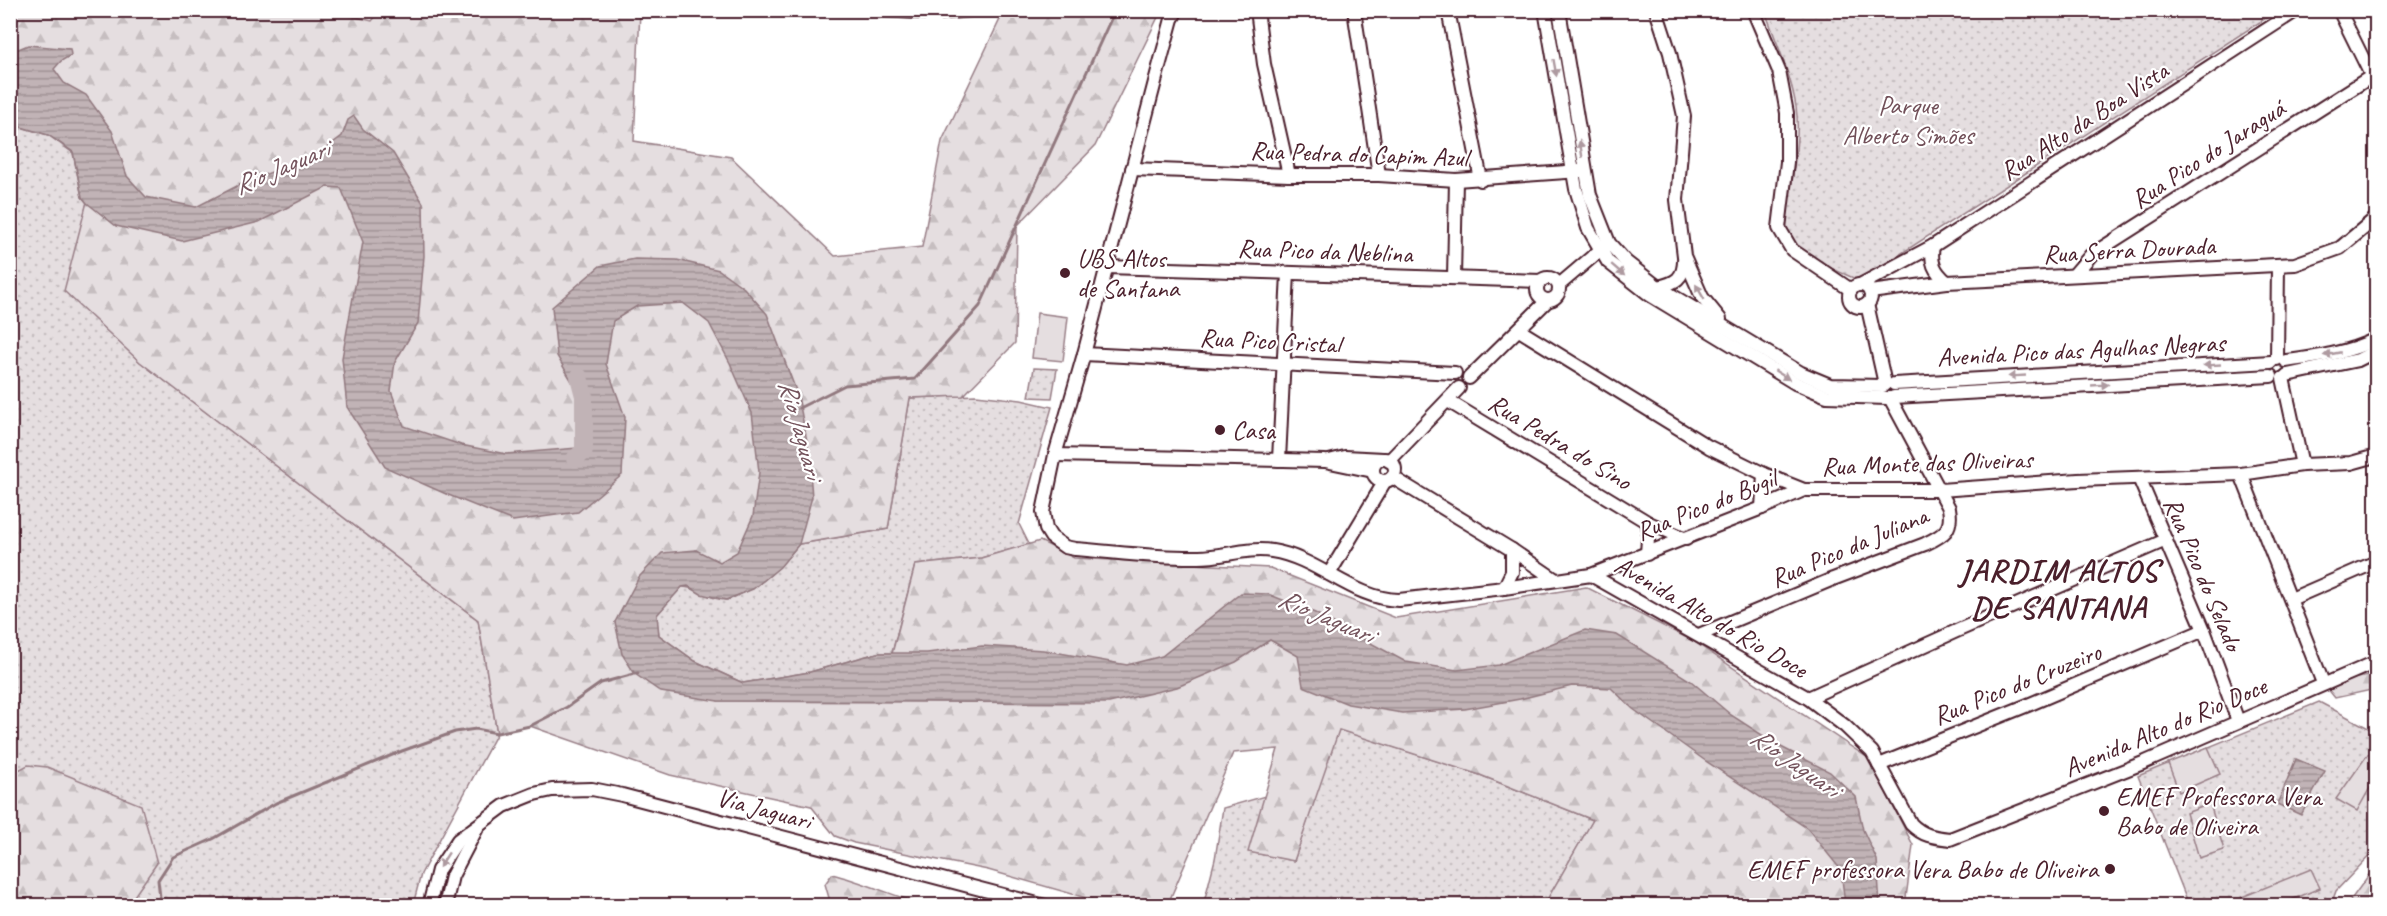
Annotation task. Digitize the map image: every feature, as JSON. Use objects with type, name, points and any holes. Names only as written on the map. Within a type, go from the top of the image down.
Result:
[{"type":"street","points":[[881,10],[937,12],[971,10]]},
{"type":"street","name":"Avenida Alto do Rio Doce","points":[[1177,10],[1172,19],[1084,354],[1054,455],[1043,512],[1046,529],[1051,537],[1065,547],[1189,557],[1212,557],[1251,549],[1272,551],[1285,554],[1373,597],[1384,600],[1504,588],[1592,575],[1808,698],[1861,740],[1872,752],[1911,824],[1920,833],[1929,837],[1950,839],[2143,763],[2323,683],[2376,662]]},
{"type":"street","points":[[1257,10],[1264,64],[1289,175]]},
{"type":"street","points":[[1354,10],[1379,175]]},
{"type":"street","points":[[1448,10],[1481,180]]},
{"type":"street","name":"Avenida Pico das Agulhas Negras","points":[[1545,10],[1579,171]]},
{"type":"street","name":"Avenida Pico das Agulhas Negras","points":[[1559,10],[1582,212],[1618,271],[1650,295],[1796,383],[1827,396],[2278,361],[2355,349],[2376,339]]},
{"type":"street","points":[[1656,10],[1670,53],[1684,116],[1677,200],[1684,271],[1678,279],[1658,287]]},
{"type":"street","name":"Rua Alto da Boa Vista","points":[[1862,294],[1893,267],[1933,246],[2297,10]]},
{"type":"street","points":[[2339,10],[2374,81]]},
{"type":"street","points":[[1752,11],[1779,71],[1787,113],[1787,162],[1779,228],[1792,250],[1862,294]]},
{"type":"street","name":"Rua Pico do Jaraguá","points":[[2074,275],[2091,255],[2374,81]]},
{"type":"street","name":"Rua Pedra do Capim Azul","points":[[1132,169],[1289,175],[1379,175],[1456,180],[1481,180],[1579,171]]},
{"type":"street","points":[[1454,278],[1456,180]]},
{"type":"street","name":"Rua Serra Dourada","points":[[1862,294],[1947,282],[2295,264],[2340,248],[2376,218]]},
{"type":"street","points":[[1933,246],[1931,258],[1933,267],[1947,282]]},
{"type":"street","points":[[1548,300],[1541,297],[1538,291],[1580,266],[1604,247]]},
{"type":"street","name":"Avenida Pico das Agulhas Negras","points":[[1604,247],[1658,287],[1801,373],[1830,385],[1889,391],[2280,377],[2358,360],[2376,351]]},
{"type":"street","points":[[1684,256],[1702,297],[1724,325]]},
{"type":"street","points":[[2278,265],[2278,361],[2268,371],[2280,377],[2302,465]]},
{"type":"street","name":"Rua Pico da Neblina","points":[[1107,267],[1550,282]]},
{"type":"street","points":[[1279,460],[1288,273]]},
{"type":"street","points":[[1550,282],[1557,296],[1548,300],[1469,378],[1467,385],[1459,388],[1386,460],[1374,464],[1373,471],[1379,480],[1388,479],[1512,550],[1556,580]]},
{"type":"street","name":"Rua Pico da Juliana","points":[[1699,635],[1940,537],[1947,530],[1951,520],[1949,508],[1889,391],[1862,294]]},
{"type":"street","name":"Rua Monte das Oliveiras","points":[[1519,330],[1709,447],[1764,474],[1804,490],[1940,490],[2241,474],[2302,465],[2351,463],[2376,456]]},
{"type":"street","name":"Rua Pico Cristal","points":[[1084,354],[1455,373]]},
{"type":"street","points":[[2278,361],[2289,370],[2280,377]]},
{"type":"street","points":[[1459,388],[1454,386],[1452,380],[1455,373],[1463,371],[1469,378]]},
{"type":"street","name":"Rua Pedra do Sino","points":[[1448,401],[1649,523],[1686,539]]},
{"type":"street","points":[[1054,455],[1325,461],[1373,471]]},
{"type":"street","points":[[1325,461],[1345,457],[1386,460],[1394,468],[1329,574]]},
{"type":"street","points":[[1762,508],[1764,474]]},
{"type":"street","points":[[2241,474],[2323,683]]},
{"type":"street","name":"Rua Pico do Selado","points":[[2139,478],[2204,630],[2238,721]]},
{"type":"street","name":"Rua Pico do Bugil","points":[[1592,575],[1804,490]]},
{"type":"street","name":"Rua Pedra do Sino","points":[[1647,554],[1649,523]]},
{"type":"street","points":[[1808,698],[2166,540]]},
{"type":"street","points":[[1504,588],[1512,572],[1512,550]]},
{"type":"street","points":[[2291,599],[2376,562]]},
{"type":"street","name":"Rua Pico do Cruzeiro","points":[[1879,765],[2204,630]]},
{"type":"street","name":"Via Jaguari","points":[[429,906],[438,870],[458,840],[504,806],[534,794],[552,790],[592,789],[1045,906]]},
{"type":"street","name":"Via Jaguari","points":[[445,906],[452,876],[477,827]]},
{"type":"green space","points":[[327,10],[372,21],[381,10],[640,11],[634,141],[731,157],[835,256],[922,247],[942,141],[1004,11],[1161,11],[1095,146],[1017,226],[1015,343],[963,396],[910,398],[888,529],[799,544],[725,578],[696,550],[615,622],[718,701],[880,700],[915,565],[981,558],[1040,541],[1074,558],[1270,568],[1396,618],[1586,587],[1693,641],[1868,758],[1913,845],[1905,905],[1544,905],[1593,820],[1480,775],[1339,730],[1294,861],[1248,852],[1278,749],[1233,753],[1167,906],[1111,905],[988,870],[854,843],[835,836],[811,806],[670,775],[530,726],[497,733],[478,620],[140,362],[64,291],[89,194],[85,152],[11,94],[11,11]]},
{"type":"green space","name":"Parque Alberto Simões","points":[[1765,11],[2277,11],[1874,271],[1856,279],[1813,258],[1795,243],[1789,234],[1786,223],[1796,150],[1796,107],[1787,70]]},
{"type":"green space","points":[[10,124],[48,135],[73,153],[82,197],[87,203],[65,291],[140,362],[478,620],[497,733],[421,874],[413,905],[11,905]]},
{"type":"green space","points":[[1037,313],[1068,317],[1063,361],[1032,358]]},
{"type":"green space","points":[[1034,368],[1057,369],[1052,398],[1029,397]]},
{"type":"green space","points":[[976,395],[1021,400],[1052,407],[1019,524],[1029,544],[981,558],[915,565],[892,653],[877,653],[810,672],[743,683],[695,661],[659,635],[656,615],[682,587],[726,600],[748,591],[765,580],[799,544],[888,529],[910,398]]},
{"type":"green space","points":[[2376,675],[2376,689],[2335,698],[2323,683]]},
{"type":"green space","points":[[2319,702],[2376,732],[2376,849],[2336,891],[2331,905],[2189,905],[2138,776]]},
{"type":"green space","points":[[1338,729],[1480,775],[1593,820],[1544,905],[1203,906],[1215,859],[1223,808],[1265,796],[1249,852],[1294,861]]},
{"type":"green space","points":[[2208,747],[2220,774],[2179,792],[2168,763]]},
{"type":"green space","points":[[2368,754],[2376,758],[2376,777],[2357,811],[2336,799]]},
{"type":"green space","points":[[28,765],[47,767],[141,805],[157,863],[128,905],[11,905],[11,774]]},
{"type":"green space","points":[[2210,804],[2224,850],[2199,858],[2186,813]]},
{"type":"green space","points":[[2376,865],[2376,905],[2347,905]]},
{"type":"green space","points":[[2311,869],[2320,888],[2279,905],[2246,905],[2242,897]]},
{"type":"green space","points":[[832,874],[925,905],[831,905],[825,884]]},
{"type":"water","points":[[28,45],[70,49],[71,55],[54,69],[64,83],[86,95],[112,131],[127,176],[146,197],[196,207],[243,183],[318,154],[342,136],[348,120],[354,116],[363,129],[393,153],[423,203],[424,256],[418,323],[395,362],[391,391],[404,426],[461,445],[506,454],[578,448],[592,426],[587,407],[557,356],[552,307],[600,266],[635,259],[677,260],[719,270],[744,288],[767,314],[798,396],[808,446],[812,497],[799,544],[780,567],[753,589],[726,600],[701,594],[688,586],[682,587],[657,615],[659,635],[695,661],[743,683],[810,672],[877,653],[927,653],[982,646],[1043,650],[1127,665],[1162,656],[1241,593],[1268,594],[1315,613],[1406,662],[1457,670],[1499,665],[1585,630],[1617,635],[1691,681],[1731,715],[1779,746],[1830,772],[1856,797],[1863,830],[1877,860],[1880,905],[1845,905],[1841,870],[1807,828],[1707,762],[1633,709],[1611,688],[1572,686],[1465,709],[1402,713],[1348,704],[1303,686],[1298,656],[1270,640],[1236,662],[1177,687],[1109,703],[718,701],[661,692],[635,674],[622,654],[615,622],[639,577],[662,553],[696,550],[720,562],[737,552],[753,516],[759,472],[752,413],[709,323],[683,303],[637,306],[613,321],[606,364],[625,417],[622,475],[578,512],[513,521],[446,494],[385,467],[347,407],[342,358],[363,242],[341,188],[327,187],[259,222],[182,241],[116,226],[82,197],[73,152],[48,135],[11,124],[11,52]]},
{"type":"water","points":[[2296,759],[2325,771],[2301,815],[2277,804]]},
{"type":"waterway","points":[[799,408],[845,385],[915,379],[980,306],[1115,10]]},
{"type":"waterway","name":"Rio Jaguari","points":[[575,459],[584,451],[584,396],[579,377]]},
{"type":"waterway","points":[[161,906],[158,880],[173,857],[213,839],[276,803],[402,751],[455,732],[476,729],[497,733],[530,726],[567,707],[601,683],[638,673]]},
{"type":"place","name":"UBS Altos de Santana","points":[[1065,273]]},
{"type":"place","name":"Casa","points":[[1220,430]]},
{"type":"place","name":"EMEF Professora Vera Babo de Oliveira","points":[[2104,811]]},
{"type":"place","name":"EMEF professora Vera Babo de Oliveira","points":[[2110,869]]},
{"type":"district","name":"JARDIM ALTOS DE SANTANA","points":[[2059,588]]}]
